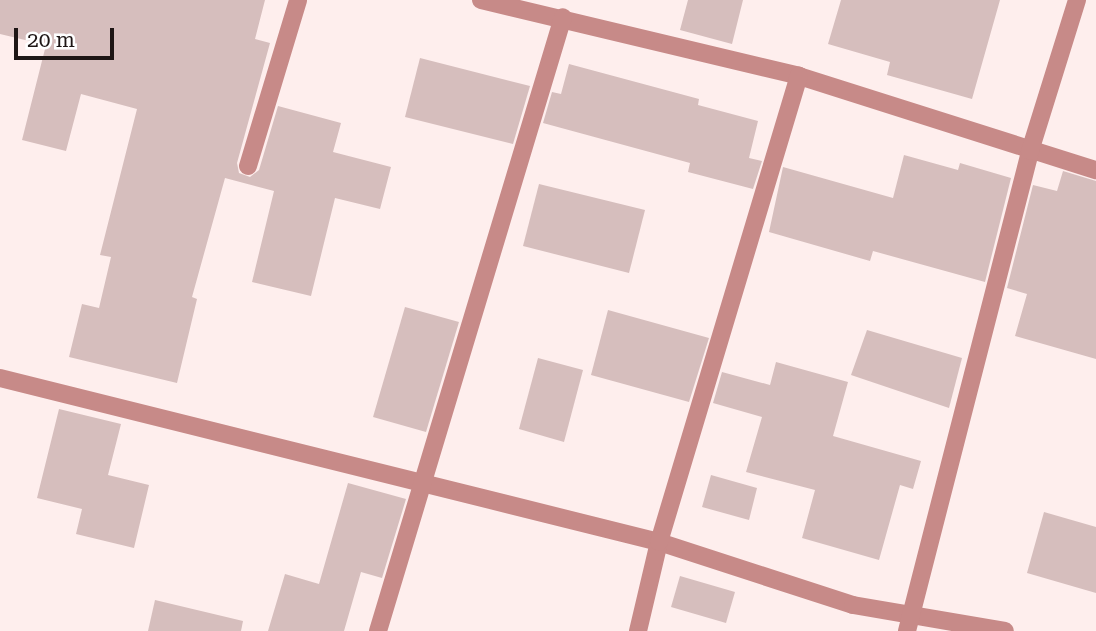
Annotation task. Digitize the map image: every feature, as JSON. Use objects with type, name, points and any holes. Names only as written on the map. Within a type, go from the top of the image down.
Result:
[{"type":"street","points":[[248,166],[298,0]]},
{"type":"street","points":[[481,0],[563,17],[799,76],[1096,170]]},
{"type":"street","points":[[909,624],[1030,151],[1077,0]]},
{"type":"street","points":[[378,631],[563,17]]},
{"type":"street","points":[[638,631],[659,541],[799,76]]},
{"type":"street","points":[[0,378],[659,541],[909,624],[1005,631]]},
{"type":"building","points":[[0,0],[265,0],[255,39],[270,43],[237,163],[239,173],[250,177],[259,170],[278,106],[341,123],[333,152],[391,167],[380,209],[335,198],[311,296],[252,282],[274,191],[225,178],[192,297],[197,299],[177,383],[69,357],[82,304],[99,308],[111,257],[100,255],[137,109],[81,94],[66,151],[22,140],[46,45],[0,34]]},
{"type":"building","points":[[688,0],[743,0],[732,44],[680,30]]},
{"type":"building","points":[[841,0],[1000,0],[972,99],[887,75],[890,62],[828,44]]},
{"type":"building","points":[[420,58],[530,86],[513,144],[405,117]]},
{"type":"building","points":[[569,64],[699,99],[698,105],[758,121],[749,158],[762,161],[753,189],[688,172],[690,163],[543,123],[552,92],[561,94]]},
{"type":"building","points":[[904,155],[958,170],[960,163],[1011,178],[985,282],[873,251],[870,261],[769,232],[783,167],[893,198]]},
{"type":"building","points":[[1063,171],[1096,181],[1096,359],[1015,336],[1027,294],[1007,288],[1033,185],[1057,191]]},
{"type":"building","points":[[539,184],[645,210],[629,273],[523,246]]},
{"type":"building","points":[[405,307],[459,322],[426,432],[373,417]]},
{"type":"building","points":[[608,310],[709,338],[689,402],[591,375]]},
{"type":"building","points":[[867,330],[962,358],[949,408],[851,375]]},
{"type":"building","points":[[538,358],[583,370],[564,442],[519,429]]},
{"type":"building","points":[[776,362],[848,382],[833,436],[921,461],[913,489],[900,485],[879,560],[802,538],[815,490],[746,472],[762,417],[713,403],[722,372],[770,385]]},
{"type":"building","points":[[59,409],[121,424],[108,475],[149,485],[134,548],[76,534],[82,509],[37,498]]},
{"type":"building","points":[[711,475],[757,488],[749,520],[702,507]]},
{"type":"building","points":[[348,483],[406,499],[382,578],[361,572],[344,631],[268,631],[285,574],[319,584]]},
{"type":"building","points":[[1044,512],[1096,527],[1096,593],[1027,573]]},
{"type":"building","points":[[680,576],[735,592],[726,623],[671,607]]},
{"type":"building","points":[[155,600],[243,621],[241,631],[148,631]]}]
